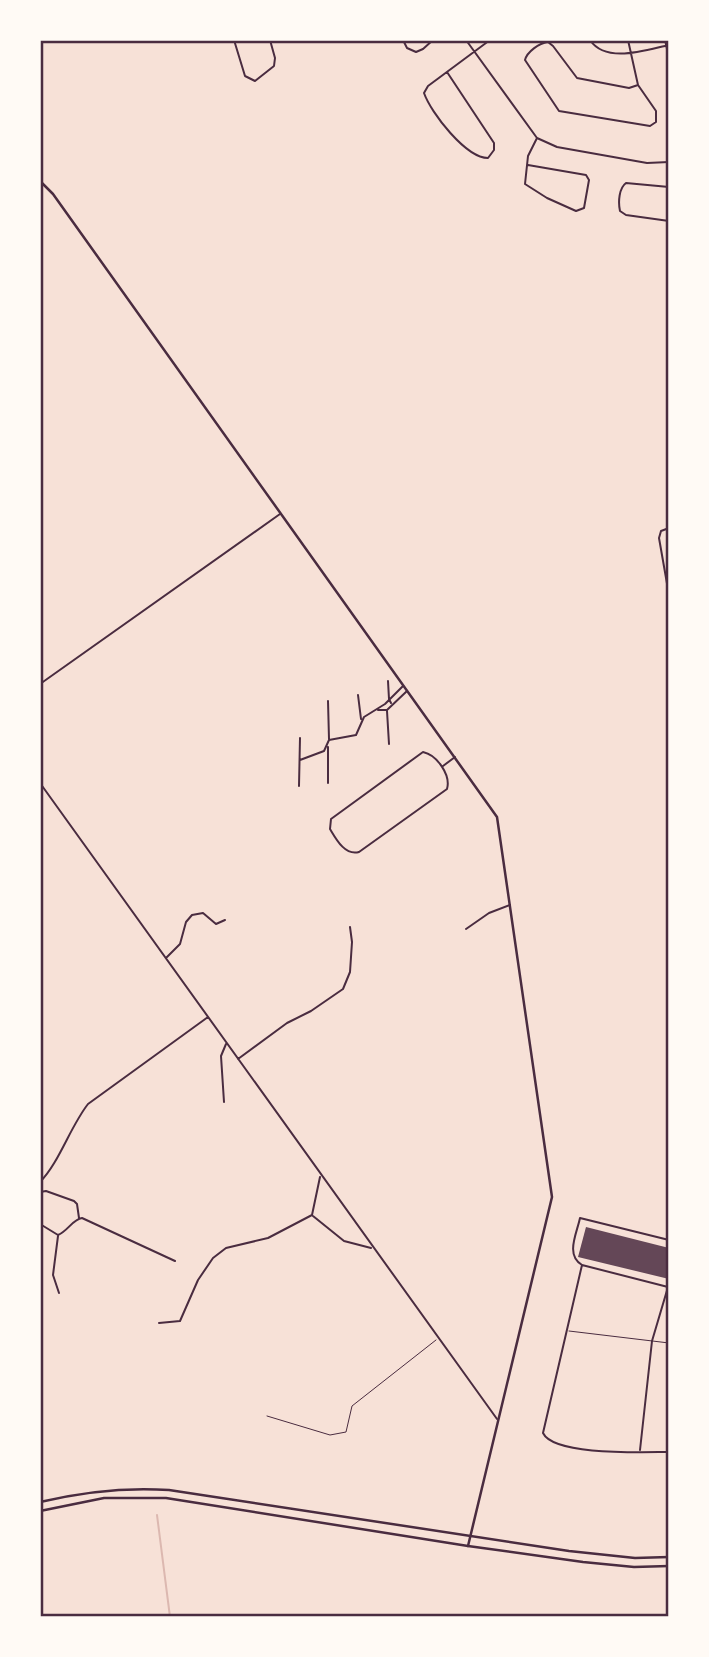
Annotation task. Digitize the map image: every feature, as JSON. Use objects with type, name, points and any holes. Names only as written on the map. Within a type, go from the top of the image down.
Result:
[{"type":"street","points":[[234,40],[248,79],[258,80],[273,68],[275,58],[270,40]]},
{"type":"street","points":[[403,40],[407,48],[416,52],[433,40]]},
{"type":"street","points":[[466,40],[537,138],[557,147],[647,163],[669,162]]},
{"type":"street","points":[[447,72],[494,143],[494,150],[488,158],[480,157],[458,140],[424,93],[426,88],[447,72],[490,40]]},
{"type":"street","points":[[590,40],[598,49],[632,52],[667,45]]},
{"type":"street","points":[[628,40],[638,85],[657,113],[656,122],[650,126],[563,112],[556,108],[526,64],[525,58],[548,42],[554,46],[577,78],[629,88],[638,85]]},
{"type":"street","points":[[665,40],[669,58]]},
{"type":"street","points":[[528,165],[586,175],[589,180],[584,208],[576,211],[527,186],[524,178],[530,150],[537,138]]},
{"type":"street","points":[[40,181],[53,194],[497,817],[552,1197],[468,1546]]},
{"type":"street","points":[[669,187],[626,183],[621,189],[619,207],[626,215],[669,221]]},
{"type":"street","points":[[40,684],[281,513]]},
{"type":"street","points":[[669,528],[661,531],[659,536],[669,595]]},
{"type":"street","points":[[388,681],[392,704]]},
{"type":"street","points":[[329,740],[356,735],[362,720],[404,685]]},
{"type":"street","points":[[389,744],[387,710],[408,691]]},
{"type":"street","points":[[358,695],[362,720]]},
{"type":"street","points":[[328,701],[328,783]]},
{"type":"street","points":[[377,710],[387,710]]},
{"type":"street","points":[[299,786],[300,738]]},
{"type":"street","points":[[300,760],[324,751],[328,746]]},
{"type":"street","points":[[423,752],[431,755],[442,767],[449,781],[446,790],[356,853],[348,852],[338,842],[330,827],[330,820],[335,815],[423,752]]},
{"type":"street","points":[[442,767],[455,757]]},
{"type":"street","points":[[40,783],[497,1420]]},
{"type":"street","points":[[334,844],[338,842]]},
{"type":"street","points":[[467,929],[489,913],[511,905]]},
{"type":"street","points":[[167,958],[179,946],[186,922],[192,915],[203,913],[218,924],[225,920]]},
{"type":"street","points":[[238,1059],[287,1023],[311,1011],[343,989],[350,972],[350,927]]},
{"type":"street","points":[[40,1182],[88,1104],[208,1017]]},
{"type":"street","points":[[224,1102],[221,1056],[227,1043]]},
{"type":"street","points":[[159,1324],[180,1321],[198,1280],[208,1263],[219,1252],[238,1244],[268,1238],[312,1215],[321,1175]]},
{"type":"street","points":[[40,1192],[46,1191],[76,1202],[79,1218]]},
{"type":"street","points":[[312,1215],[344,1241],[373,1249]]},
{"type":"street","points":[[79,1218],[175,1261]]},
{"type":"street","points":[[58,1235],[79,1218]]},
{"type":"street","points":[[640,1451],[652,1341],[668,1287],[582,1265],[575,1261],[572,1254],[580,1218],[669,1240]]},
{"type":"street","points":[[40,1224],[58,1235]]},
{"type":"street","points":[[58,1235],[53,1275],[59,1293]]},
{"type":"street","points":[[582,1265],[544,1428],[545,1438],[557,1444],[579,1448],[669,1452]]},
{"type":"street","points":[[40,1502],[76,1494],[130,1489],[169,1490],[611,1556],[669,1557]]},
{"type":"street","points":[[40,1511],[104,1499],[155,1497],[583,1562],[634,1567],[669,1566]]},
{"type":"lane","points":[[567,1331],[669,1343]]},
{"type":"path","points":[[267,1416],[330,1435],[346,1432],[352,1406],[438,1338]]},
{"type":"building","points":[[586,1227],[669,1248],[669,1279],[578,1257]]},
{"type":"waterway","points":[[157,1515],[170,1617]]}]
